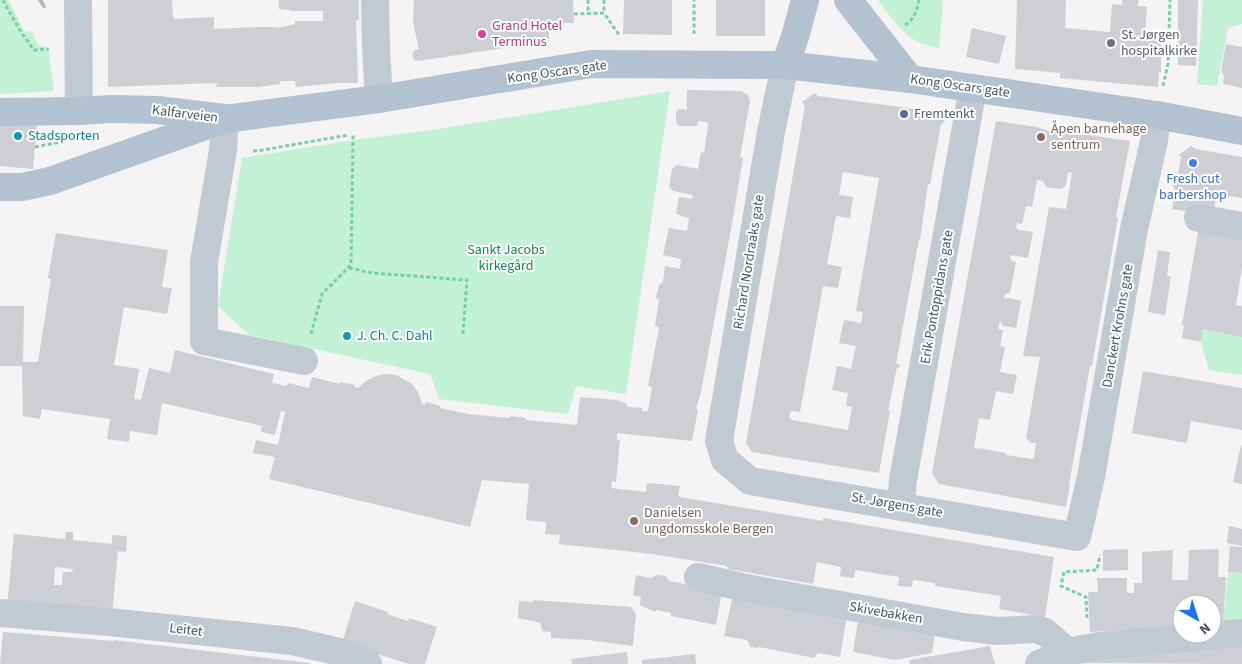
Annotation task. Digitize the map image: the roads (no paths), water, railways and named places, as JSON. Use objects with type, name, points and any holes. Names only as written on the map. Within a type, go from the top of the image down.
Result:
[{"type":"main road","points":[[785,65],[806,0]]},
{"type":"main road","points":[[848,0],[910,78]]},
{"type":"main road","name":"Kong Oscars gate","points":[[225,119],[379,99],[591,64],[785,65],[910,78],[1157,115],[1242,131]]},
{"type":"main road","name":"Kalfarveien","points":[[0,112],[79,111],[112,108],[158,110],[225,119]]},
{"type":"main road","name":"Kalfarveien","points":[[0,187],[22,187],[50,181],[225,119]]},
{"type":"street","points":[[78,0],[79,111]]},
{"type":"street","points":[[375,0],[379,99]]},
{"type":"street","name":"Richard Nordraaks gate","points":[[724,460],[719,441],[771,132],[785,65]]},
{"type":"street","name":"Erik Pontoppidans gate","points":[[901,506],[903,480],[973,88]]},
{"type":"street","name":"Danckert Krohns gate","points":[[1077,537],[1092,477],[1134,229],[1154,141],[1157,115]]},
{"type":"street","points":[[225,119],[223,150],[204,262],[204,341],[304,361]]},
{"type":"street","points":[[1198,218],[1242,226]]},
{"type":"street","name":"St. Jørgens gate","points":[[724,460],[750,480],[1077,537]]},
{"type":"street","name":"Skivebakken","points":[[698,577],[746,588],[963,627],[998,630],[1035,629],[1045,632],[1068,652]]},
{"type":"street","name":"Leitet","points":[[0,613],[292,641],[348,654],[368,664]]},
{"type":"street","points":[[1039,664],[1068,652],[1099,646],[1242,633]]},
{"type":"railway","points":[[40,0],[44,6]]},
{"type":"place","name":"Grand Hotel Terminus","points":[[482,34]]},
{"type":"place","name":"St. Jørgen hospitalkirke","points":[[1111,43]]},
{"type":"place","name":"Fremtenkt","points":[[904,114]]},
{"type":"place","name":"Stadsporten","points":[[18,136]]},
{"type":"place","name":"Åpen barnehage sentrum","points":[[1041,137]]},
{"type":"place","name":"Fresh cut barbershop","points":[[1193,163]]},
{"type":"place","name":"J. Ch. C. Dahl","points":[[347,336]]},
{"type":"place","name":"Danielsen ungdomsskole Bergen","points":[[634,521]]},
{"type":"park label","name":"Sankt Jacobs kirkegård","points":[[506,258]]}]
